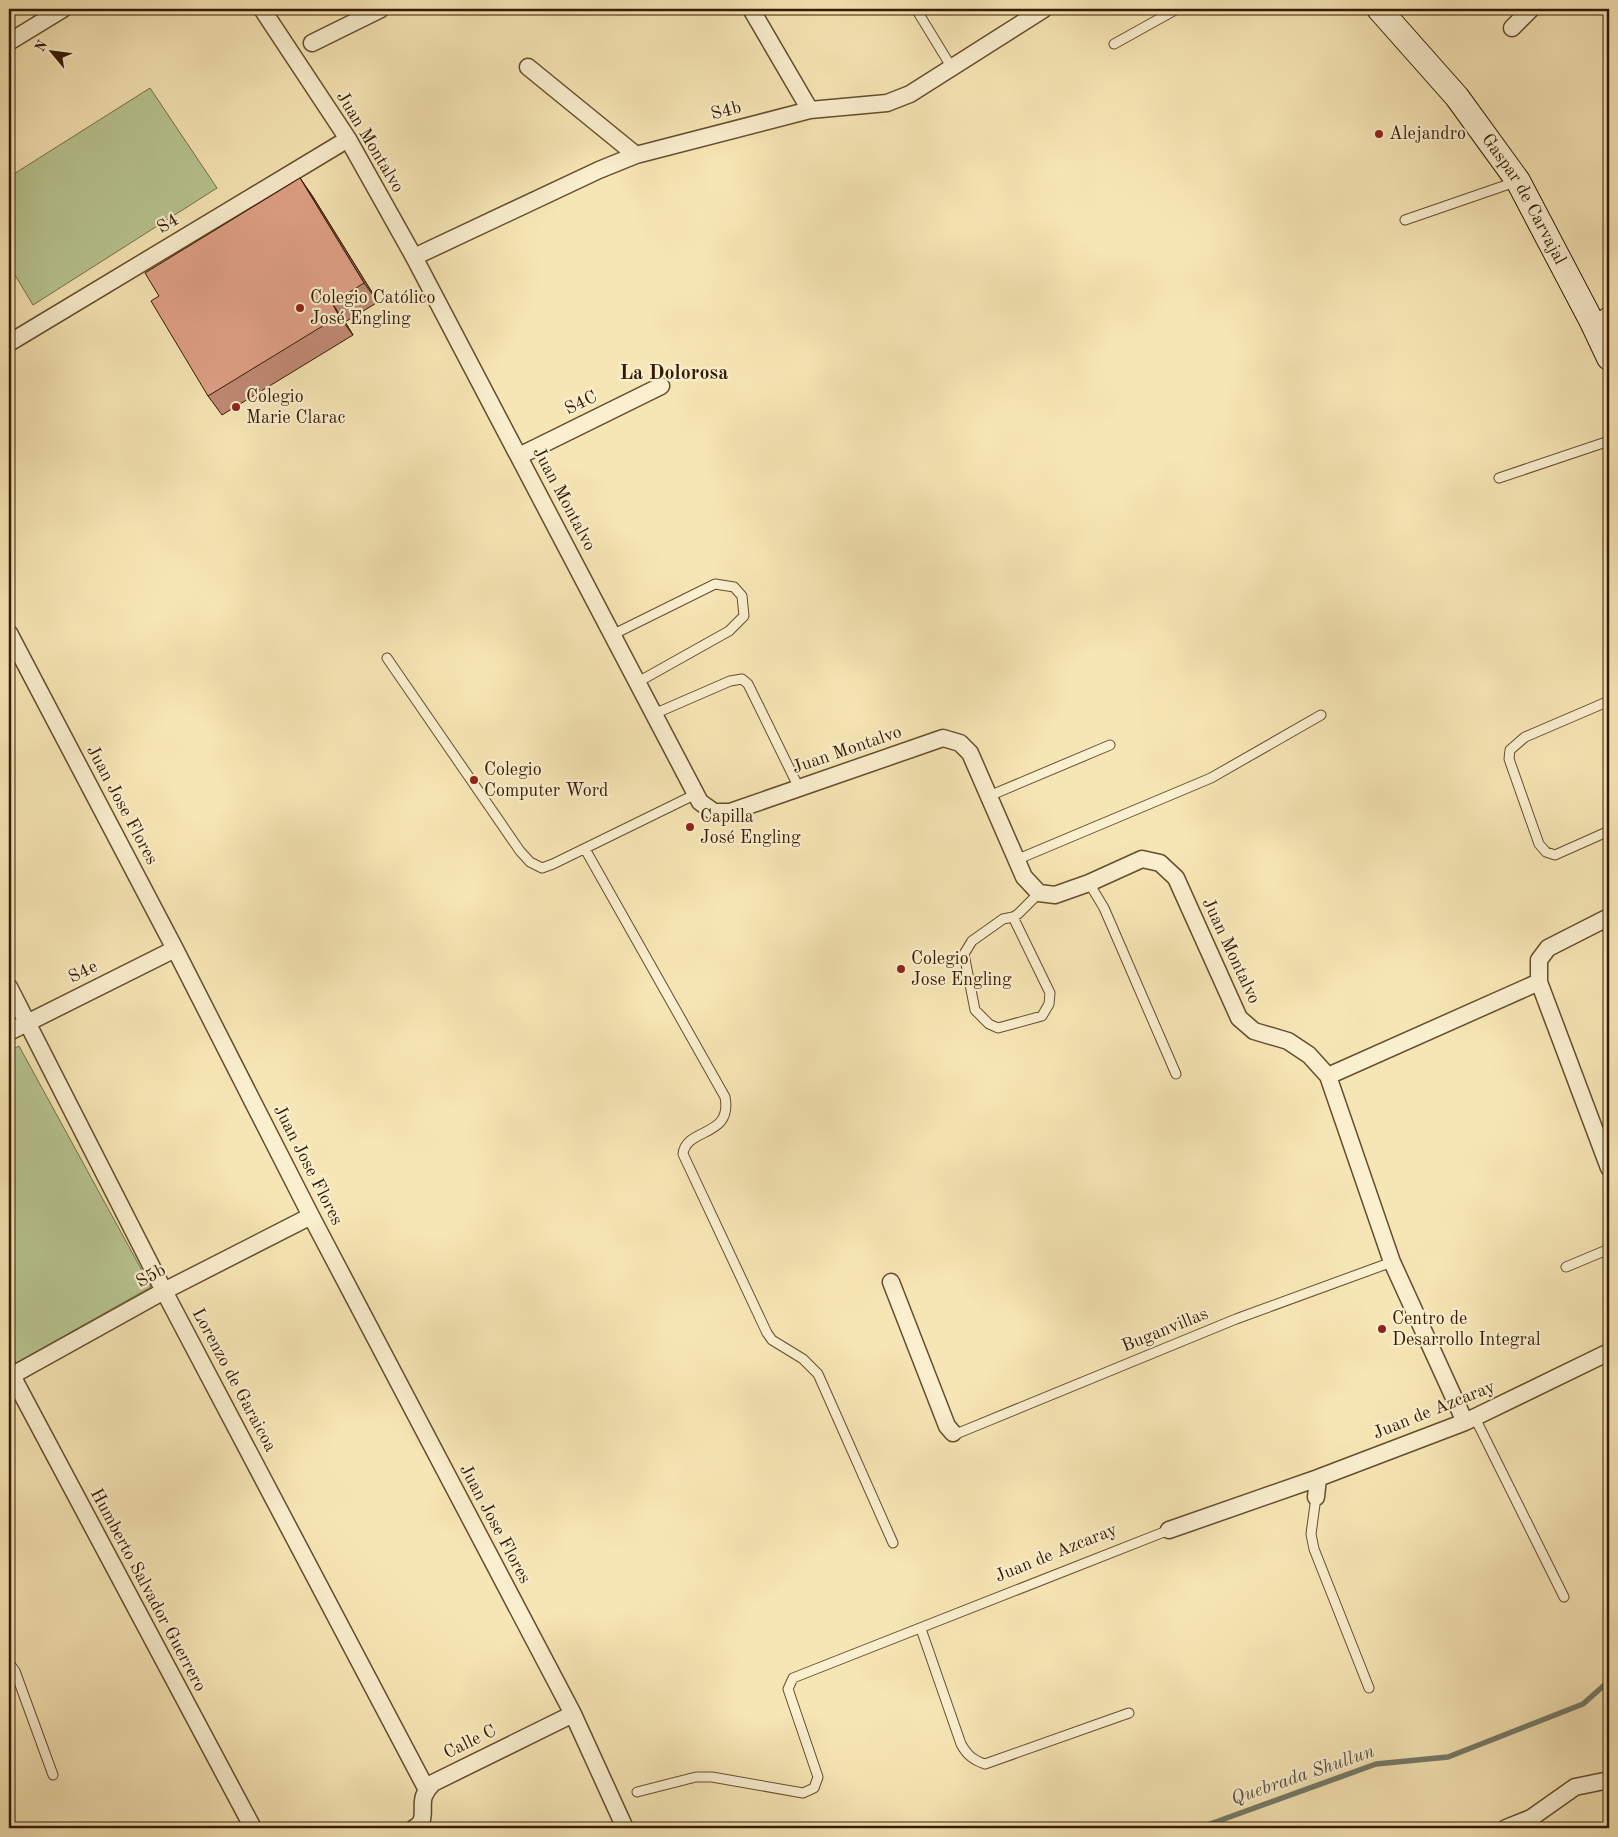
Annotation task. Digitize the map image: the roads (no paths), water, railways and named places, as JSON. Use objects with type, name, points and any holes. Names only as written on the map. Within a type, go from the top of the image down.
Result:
[{"type":"street","points":[[9,42],[64,9]]},
{"type":"street","name":"Juan Montalvo","points":[[262,9],[348,139],[414,257],[700,802],[714,812],[730,812],[943,738],[960,742],[970,753],[1024,877],[1039,893],[1055,895],[1089,883],[1142,859],[1160,863],[1176,878],[1238,1018],[1254,1031],[1288,1041],[1309,1055],[1328,1076],[1392,1262],[1470,1420]]},
{"type":"street","points":[[312,42],[381,9]]},
{"type":"street","points":[[751,9],[810,110]]},
{"type":"street","name":"S4b","points":[[414,257],[599,170],[636,155],[810,110],[887,103],[910,94],[1044,9]]},
{"type":"street","name":"Gaspar de Carvajal","points":[[1379,9],[1457,97],[1518,181],[1601,316],[1609,358]]},
{"type":"street","points":[[1512,28],[1531,9]]},
{"type":"street","points":[[528,67],[636,155]]},
{"type":"street","name":"S4","points":[[9,344],[348,139]]},
{"type":"street","name":"S4C","points":[[519,456],[661,386]]},
{"type":"street","name":"Juan Jose Flores","points":[[9,633],[175,949],[311,1216],[573,1714],[624,1828]]},
{"type":"street","points":[[1609,917],[1548,948],[1539,960],[1539,982],[1609,1168]]},
{"type":"street","name":"S4e","points":[[9,1032],[175,949]]},
{"type":"street","points":[[1328,1076],[1539,982]]},
{"type":"street","name":"Lorenzo de Garaicoa","points":[[9,987],[164,1291],[427,1790]]},
{"type":"street","name":"S5b","points":[[10,1373],[311,1216]]},
{"type":"street","points":[[891,1282],[947,1426],[953,1433]]},
{"type":"street","name":"Juan de Azcaray","points":[[1168,1530],[1318,1478],[1470,1420],[1609,1352]]},
{"type":"street","name":"Humberto Salvador Guerrero","points":[[10,1373],[253,1828]]},
{"type":"street","points":[[1316,1497],[1318,1478]]},
{"type":"street","name":"Calle C","points":[[427,1790],[433,1783],[573,1714]]},
{"type":"street","points":[[1506,1828],[1531,1818],[1575,1787],[1609,1780]]},
{"type":"street","points":[[414,1828],[418,1827],[423,1819],[423,1798],[427,1790]]},
{"type":"lane","points":[[916,9],[952,68]]},
{"type":"lane","points":[[1114,44],[1177,9]]},
{"type":"lane","points":[[1405,220],[1518,181]]},
{"type":"lane","points":[[1499,478],[1609,441]]},
{"type":"lane","points":[[612,635],[715,584],[734,587],[742,596],[744,616],[729,631],[638,682]]},
{"type":"lane","points":[[387,658],[520,851],[530,862],[542,868],[696,794]]},
{"type":"lane","points":[[654,714],[730,682],[742,679],[748,684],[799,788]]},
{"type":"lane","points":[[1609,701],[1525,737],[1510,750],[1509,759],[1539,844],[1546,852],[1555,855],[1609,831]]},
{"type":"lane","points":[[1016,860],[1212,778],[1321,715]]},
{"type":"lane","points":[[989,796],[1110,745]]},
{"type":"lane","points":[[585,848],[724,1097],[726,1107],[718,1126],[688,1142],[684,1146],[683,1154],[767,1333],[772,1340],[803,1360],[818,1374],[893,1543]]},
{"type":"lane","points":[[1089,883],[1104,908],[1176,1074]]},
{"type":"lane","points":[[1013,918],[1050,993],[1049,1004],[1042,1016],[998,1028],[989,1024],[975,1010],[964,954],[972,941],[1003,919],[1013,918],[1039,893]]},
{"type":"lane","points":[[1566,1267],[1609,1249]]},
{"type":"lane","name":"Buganvillas","points":[[953,1433],[956,1434],[1236,1319],[1392,1262]]},
{"type":"lane","points":[[1470,1420],[1564,1598]]},
{"type":"lane","points":[[1316,1497],[1311,1534],[1314,1549],[1369,1688]]},
{"type":"lane","name":"Juan de Azcaray","points":[[636,1792],[696,1777],[712,1777],[803,1793],[814,1788],[818,1777],[788,1689],[792,1678],[921,1629],[1168,1530]]},
{"type":"lane","points":[[921,1629],[961,1744],[966,1753],[975,1761],[985,1764],[1129,1713]]},
{"type":"lane","points":[[9,1663],[15,1671],[52,1776]]},
{"type":"waterway","name":"Quebrada Shullun","points":[[1199,1828],[1376,1764],[1448,1757],[1583,1704],[1609,1681]]},
{"type":"place","name":"Alejandro","points":[[1379,134]]},
{"type":"place","name":"Colegio Católico José Engling","points":[[300,308]]},
{"type":"place","name":"Colegio Marie Clarac","points":[[236,407]]},
{"type":"place","name":"Colegio Computer Word","points":[[474,780]]},
{"type":"place","name":"Capilla José Engling","points":[[690,827]]},
{"type":"place","name":"Colegio Jose Engling","points":[[901,969]]},
{"type":"place","name":"Centro de Desarrollo Integral","points":[[1382,1329]]},
{"type":"district","name":"La Dolorosa","points":[[674,374]]}]
